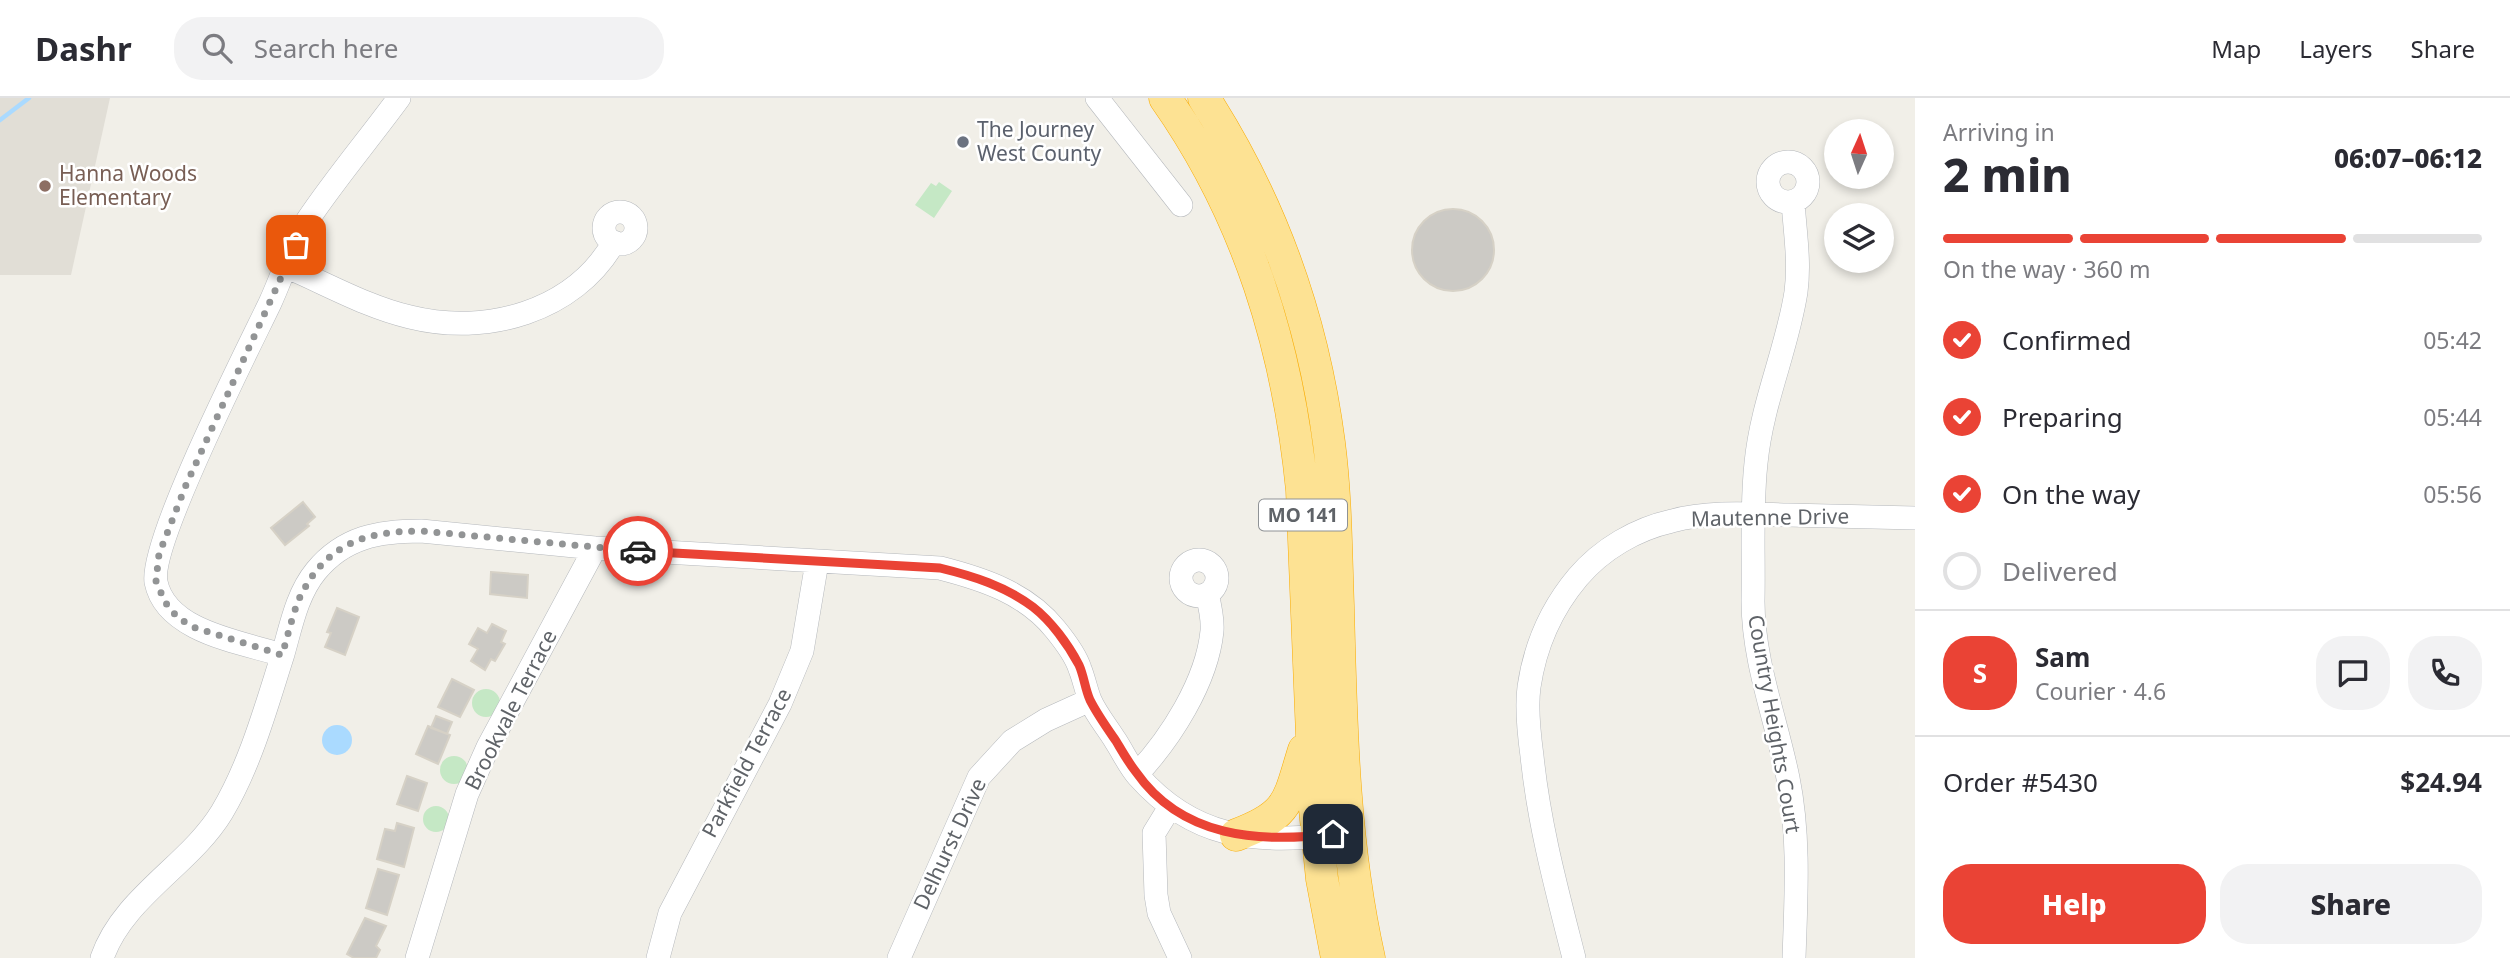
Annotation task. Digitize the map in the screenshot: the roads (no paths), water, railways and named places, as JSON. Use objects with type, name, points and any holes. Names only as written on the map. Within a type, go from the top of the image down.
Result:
[{"type":"highway","name":"MO 141","points":[[1165,98],[1209,168],[1234,217],[1273,323],[1286,378],[1296,433],[1302,490],[1317,836],[1337,958]]},
{"type":"highway","name":"MO 141","points":[[1204,98],[1246,170],[1274,231],[1297,296],[1321,391],[1334,501],[1349,832],[1357,901],[1369,958]]},
{"type":"highway","points":[[1236,835],[1259,827],[1280,812],[1294,781],[1311,728]]},
{"type":"street","points":[[282,655],[193,627],[177,617],[165,602],[156,581],[159,554],[186,485],[306,223],[399,98]]},
{"type":"street","points":[[1097,98],[1181,205]]},
{"type":"street","name":"Country Heights Court","points":[[1793,202],[1798,265],[1796,291],[1790,324],[1763,418],[1756,462],[1754,606],[1757,638],[1794,812],[1797,883],[1794,958]]},
{"type":"street","points":[[287,267],[381,309],[435,322],[483,323],[547,306],[597,269],[614,242]]},
{"type":"street","name":"Mautenne Drive","points":[[1574,958],[1537,805],[1529,728],[1529,689],[1536,651],[1564,593],[1585,569],[1609,549],[1646,528],[1673,520],[1714,514],[1915,518]]},
{"type":"street","points":[[102,958],[107,943],[131,911],[221,813],[254,744],[299,599],[316,571],[337,551],[362,537],[394,531],[421,531],[595,548],[940,568],[974,577],[1004,589],[1034,607],[1055,629],[1079,666],[1090,700],[1137,775],[1170,807],[1189,820],[1236,835],[1258,838],[1349,832]]},
{"type":"street","name":"Brookvale Terrace","points":[[417,958],[472,782],[488,747],[595,548]]},
{"type":"street","name":"Parkfield Terrace","points":[[659,958],[670,913],[780,704],[802,651],[817,562]]},
{"type":"street","points":[[1137,775],[1174,731],[1200,673],[1212,630],[1208,594]]},
{"type":"street","name":"Delhurst Drive","points":[[899,958],[979,777],[1012,741],[1046,720],[1090,700]]},
{"type":"street","points":[[1170,807],[1154,833],[1156,895],[1158,913],[1180,958]]},
{"type":"water","points":[[337,725],[348,729],[352,740],[348,751],[337,755],[326,751],[322,740],[326,729]]},
{"type":"waterway","points":[[0,120],[29,98]]},
{"type":"place","name":"The Journey West County","points":[[963,142]]},
{"type":"place","name":"Hanna Woods Elementary","points":[[45,186]]}]
